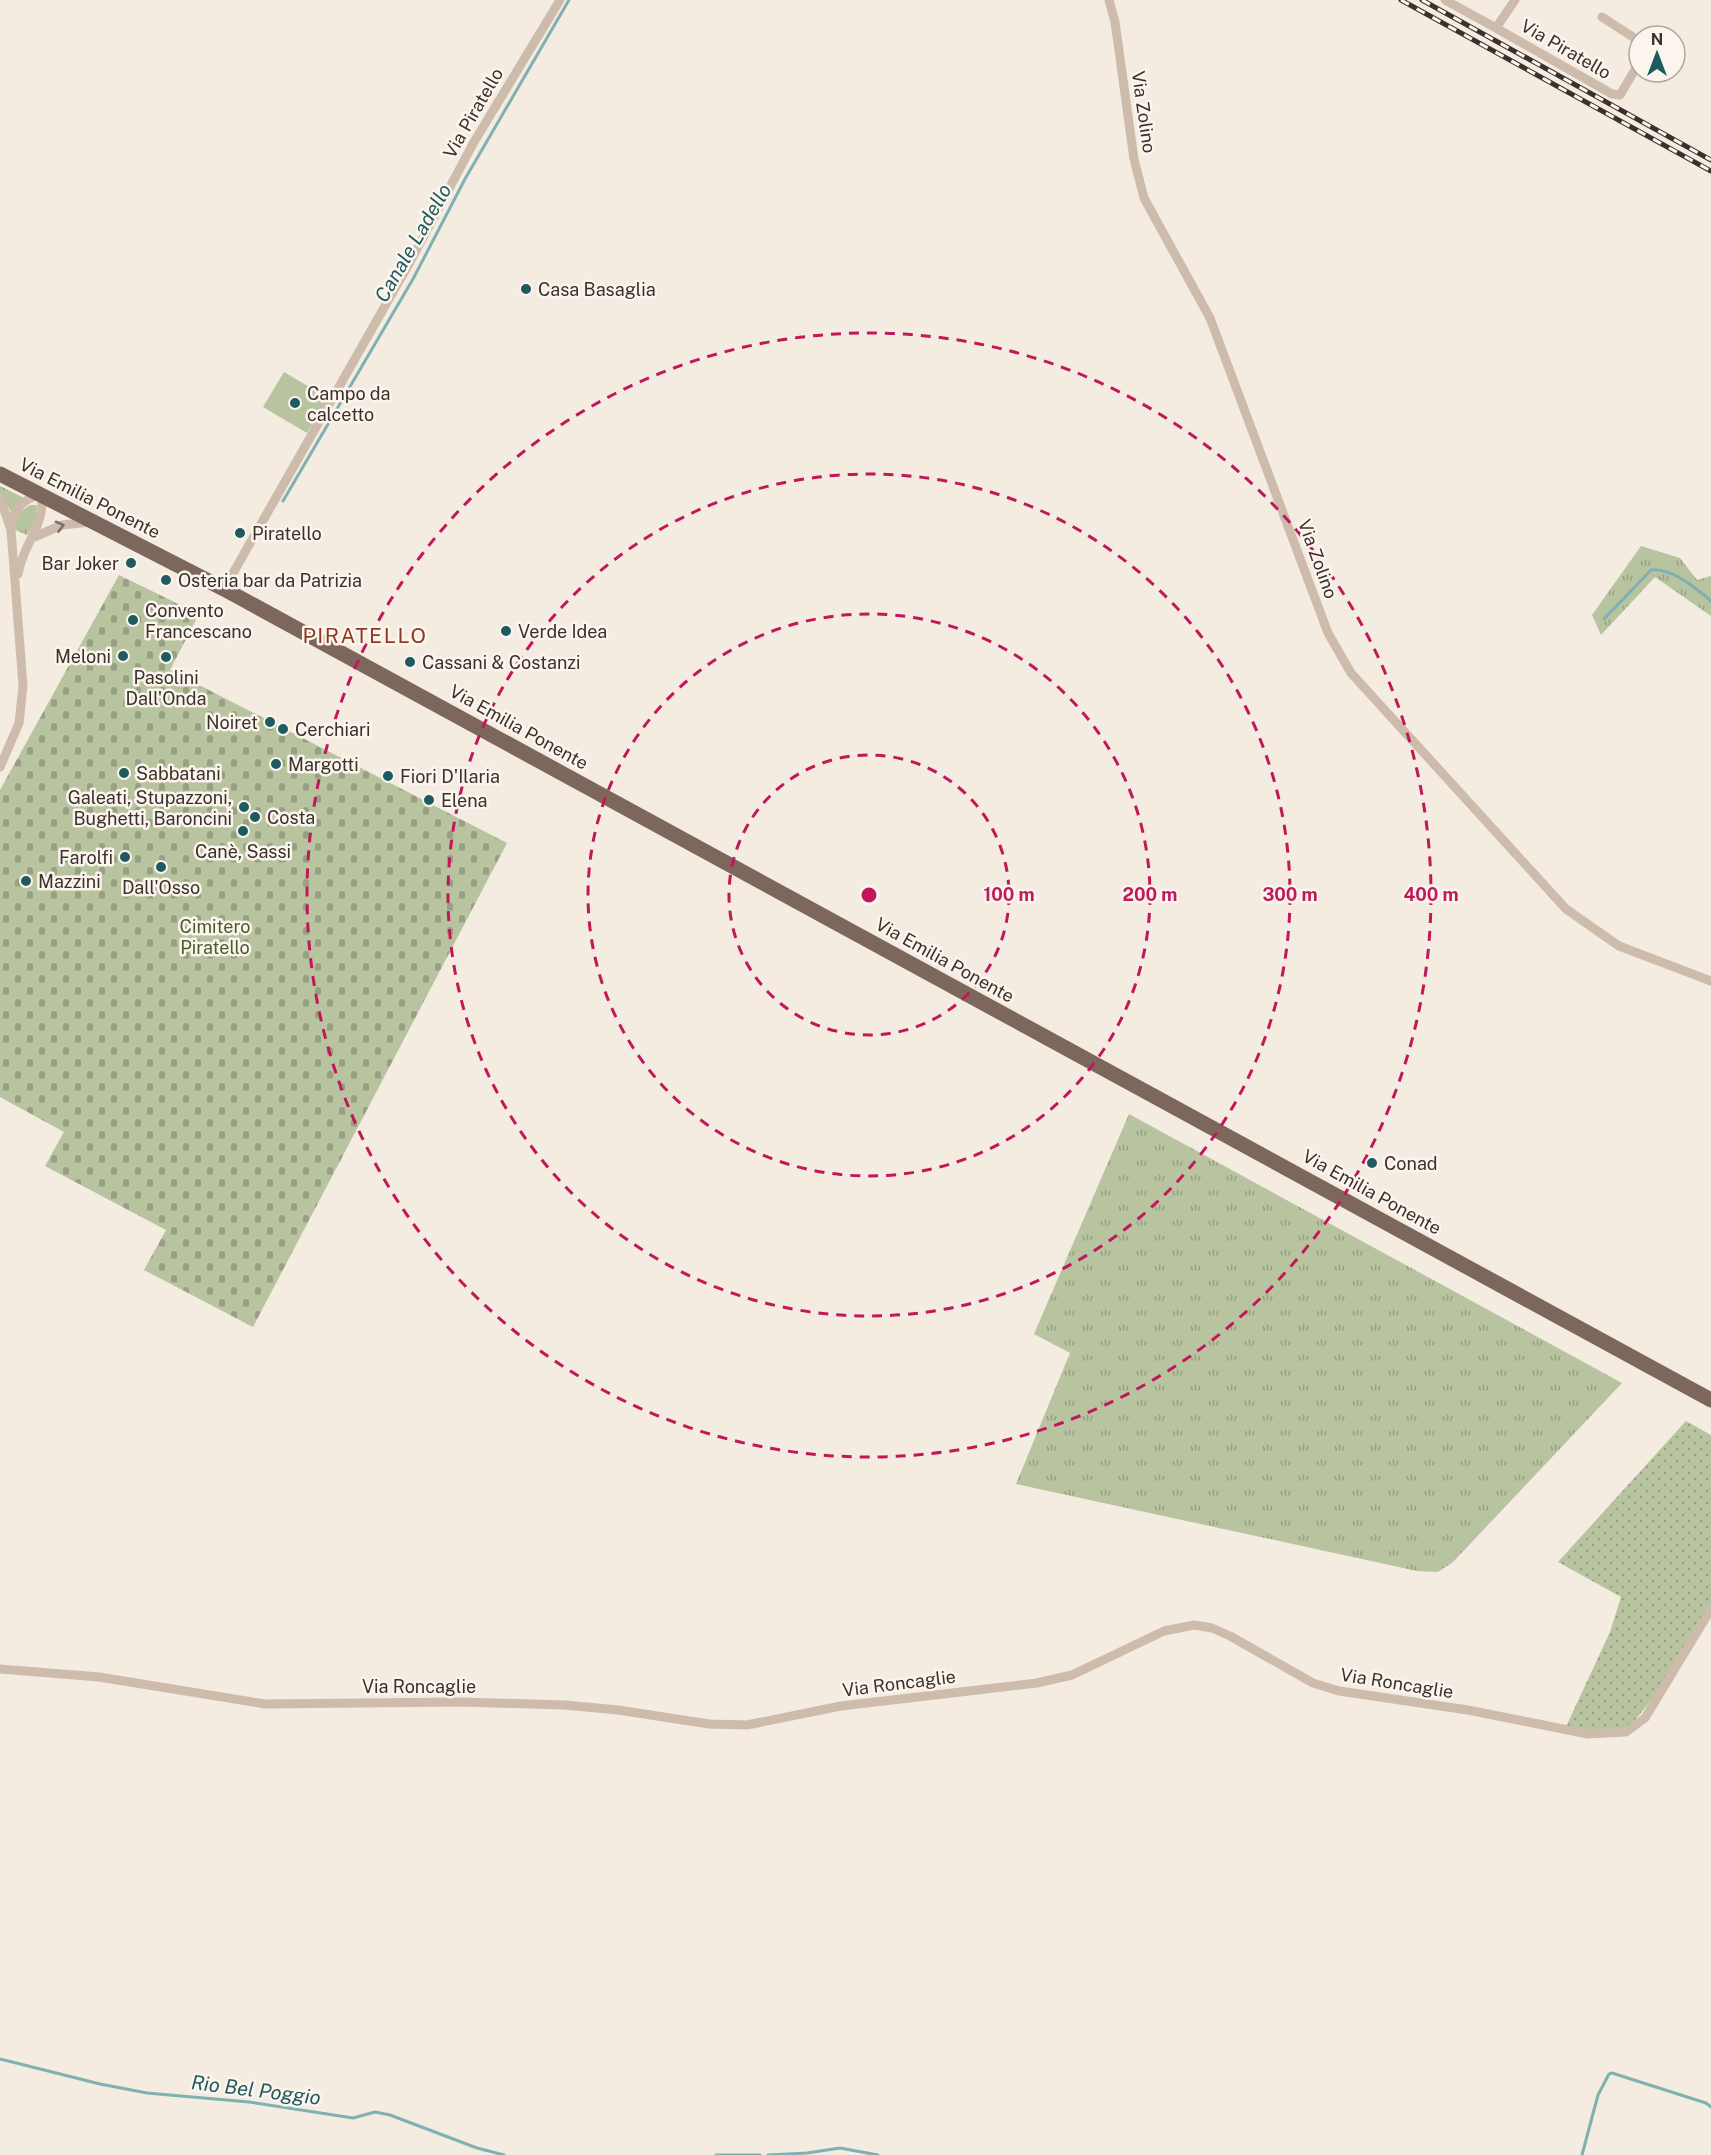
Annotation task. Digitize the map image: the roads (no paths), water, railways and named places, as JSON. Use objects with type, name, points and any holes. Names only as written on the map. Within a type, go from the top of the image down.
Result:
[{"type":"main road","name":"Via Emilia Ponente","points":[[0,474],[224,589],[1711,1400]]},
{"type":"street","name":"Via Piratello","points":[[224,589],[410,262],[474,142],[560,0]]},
{"type":"street","name":"Via Zolino","points":[[1109,0],[1115,22],[1138,179],[1152,213],[1210,318],[1304,570],[1338,653],[1351,673],[1566,909],[1619,946],[1711,981]]},
{"type":"street","name":"Via Piratello","points":[[1445,0],[1612,94],[1620,95],[1627,83]]},
{"type":"street","name":"Via Piratello","points":[[1496,28],[1515,0]]},
{"type":"street","points":[[1602,17],[1627,33]]},
{"type":"street","points":[[0,767],[19,723],[23,686],[11,530],[13,515],[29,497],[40,494],[43,504],[39,523],[29,539],[21,560],[16,592]]},
{"type":"street","points":[[0,498],[11,530]]},
{"type":"street","points":[[29,539],[62,525],[93,522]]},
{"type":"street","name":"Via Roncaglie","points":[[0,1669],[110,1679],[265,1704],[460,1702],[565,1705],[618,1710],[709,1724],[747,1725],[841,1706],[1037,1683],[1072,1675],[1164,1631],[1194,1625],[1212,1628],[1230,1636],[1312,1683],[1339,1691],[1468,1710],[1588,1734],[1626,1732],[1645,1718],[1711,1609]]},
{"type":"waterway","name":"Canale Ladello","points":[[283,501],[413,279],[465,179],[569,0]]},
{"type":"waterway","points":[[1604,619],[1651,570],[1659,570],[1675,576],[1711,601]]},
{"type":"waterway","name":"Rio Bel Poggio","points":[[0,2059],[100,2084],[147,2093],[249,2102],[353,2118],[375,2112],[390,2115],[477,2148],[504,2155]]},
{"type":"waterway","name":"Rio Bel Poggio","points":[[1582,2155],[1598,2095],[1609,2074],[1612,2073],[1706,2103],[1711,2107]]},
{"type":"waterway","name":"Rio Bel Poggio","points":[[768,2155],[840,2148],[878,2155]]},
{"type":"waterway","name":"Rio Bel Poggio","points":[[716,2155],[760,2155]]},
{"type":"railway","points":[[1401,0],[1711,171]]},
{"type":"railway","points":[[1422,0],[1711,160]]},
{"type":"place","name":"Casa Basaglia","points":[[526,289]]},
{"type":"place","name":"Campo da calcetto","points":[[295,403]]},
{"type":"place","name":"Piratello","points":[[240,533]]},
{"type":"place","name":"Bar Joker","points":[[131,563]]},
{"type":"place","name":"Osteria bar da Patrizia","points":[[166,580]]},
{"type":"place","name":"Convento Francescano","points":[[133,620]]},
{"type":"place","name":"Verde Idea","points":[[506,631]]},
{"type":"place","name":"Meloni","points":[[123,656]]},
{"type":"place","name":"Pasolini Dall'Onda","points":[[166,657]]},
{"type":"place","name":"Cassani & Costanzi","points":[[410,662]]},
{"type":"place","name":"Noiret","points":[[270,722]]},
{"type":"place","name":"Cerchiari","points":[[283,729]]},
{"type":"place","name":"Margotti","points":[[276,764]]},
{"type":"place","name":"Sabbatani","points":[[124,773]]},
{"type":"place","name":"Fiori D'Ilaria","points":[[388,776]]},
{"type":"place","name":"Elena","points":[[429,800]]},
{"type":"place","name":"Galeati, Stupazzoni, Bughetti, Baroncini","points":[[244,807]]},
{"type":"place","name":"Costa","points":[[255,817]]},
{"type":"place","name":"Canè, Sassi","points":[[243,831]]},
{"type":"place","name":"Farolfi","points":[[125,857]]},
{"type":"place","name":"Dall'Osso","points":[[161,867]]},
{"type":"place","name":"Mazzini","points":[[26,881]]},
{"type":"place","name":"Conad","points":[[1372,1163]]},
{"type":"district","name":"PIRATELLO","points":[[365,635]]},
{"type":"park label","name":"Cimitero Piratello","points":[[215,936]]}]
